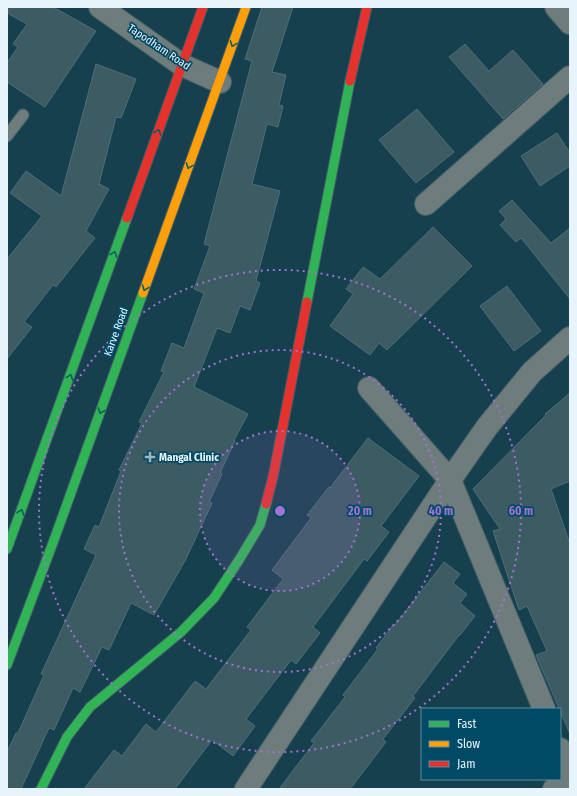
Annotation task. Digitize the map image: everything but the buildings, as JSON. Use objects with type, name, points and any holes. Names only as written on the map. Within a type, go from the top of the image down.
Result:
[{"type":"main road","points":[[8,542],[203,7]]},
{"type":"main road","name":"Karve Road","points":[[7,665],[57,533],[246,7]]},
{"type":"main road","points":[[41,789],[66,737],[90,707],[181,632],[214,598],[260,525],[273,476],[351,76],[367,7]]},
{"type":"street","name":"Tapodham Road","points":[[100,7],[182,65],[220,82]]},
{"type":"street","points":[[556,7],[570,23]]},
{"type":"street","points":[[426,204],[570,77]]},
{"type":"street","points":[[246,789],[450,480],[488,427],[532,372],[570,338]]},
{"type":"street","points":[[369,388],[450,480],[544,708]]},
{"type":"street","points":[[561,751],[570,773]]},
{"type":"street","points":[[554,789],[570,780]]},
{"type":"lane","points":[[7,136],[24,115]]},
{"type":"traffic: fast","points":[[307,302],[350,81]]},
{"type":"traffic: fast","points":[[7,549],[127,218]]},
{"type":"traffic: fast","points":[[7,665],[54,540],[143,293]]},
{"type":"traffic: fast","points":[[41,789],[67,737],[90,707],[181,632],[214,598],[260,525],[266,504]]},
{"type":"traffic: slow","points":[[143,293],[246,7]]},
{"type":"traffic: jam","points":[[127,218],[203,7]]},
{"type":"traffic: jam","points":[[350,81],[367,7]]},
{"type":"traffic: jam","points":[[266,504],[273,477],[307,302]]},
{"type":"place","name":"Mangal Clinic","points":[[150,457]]}]
